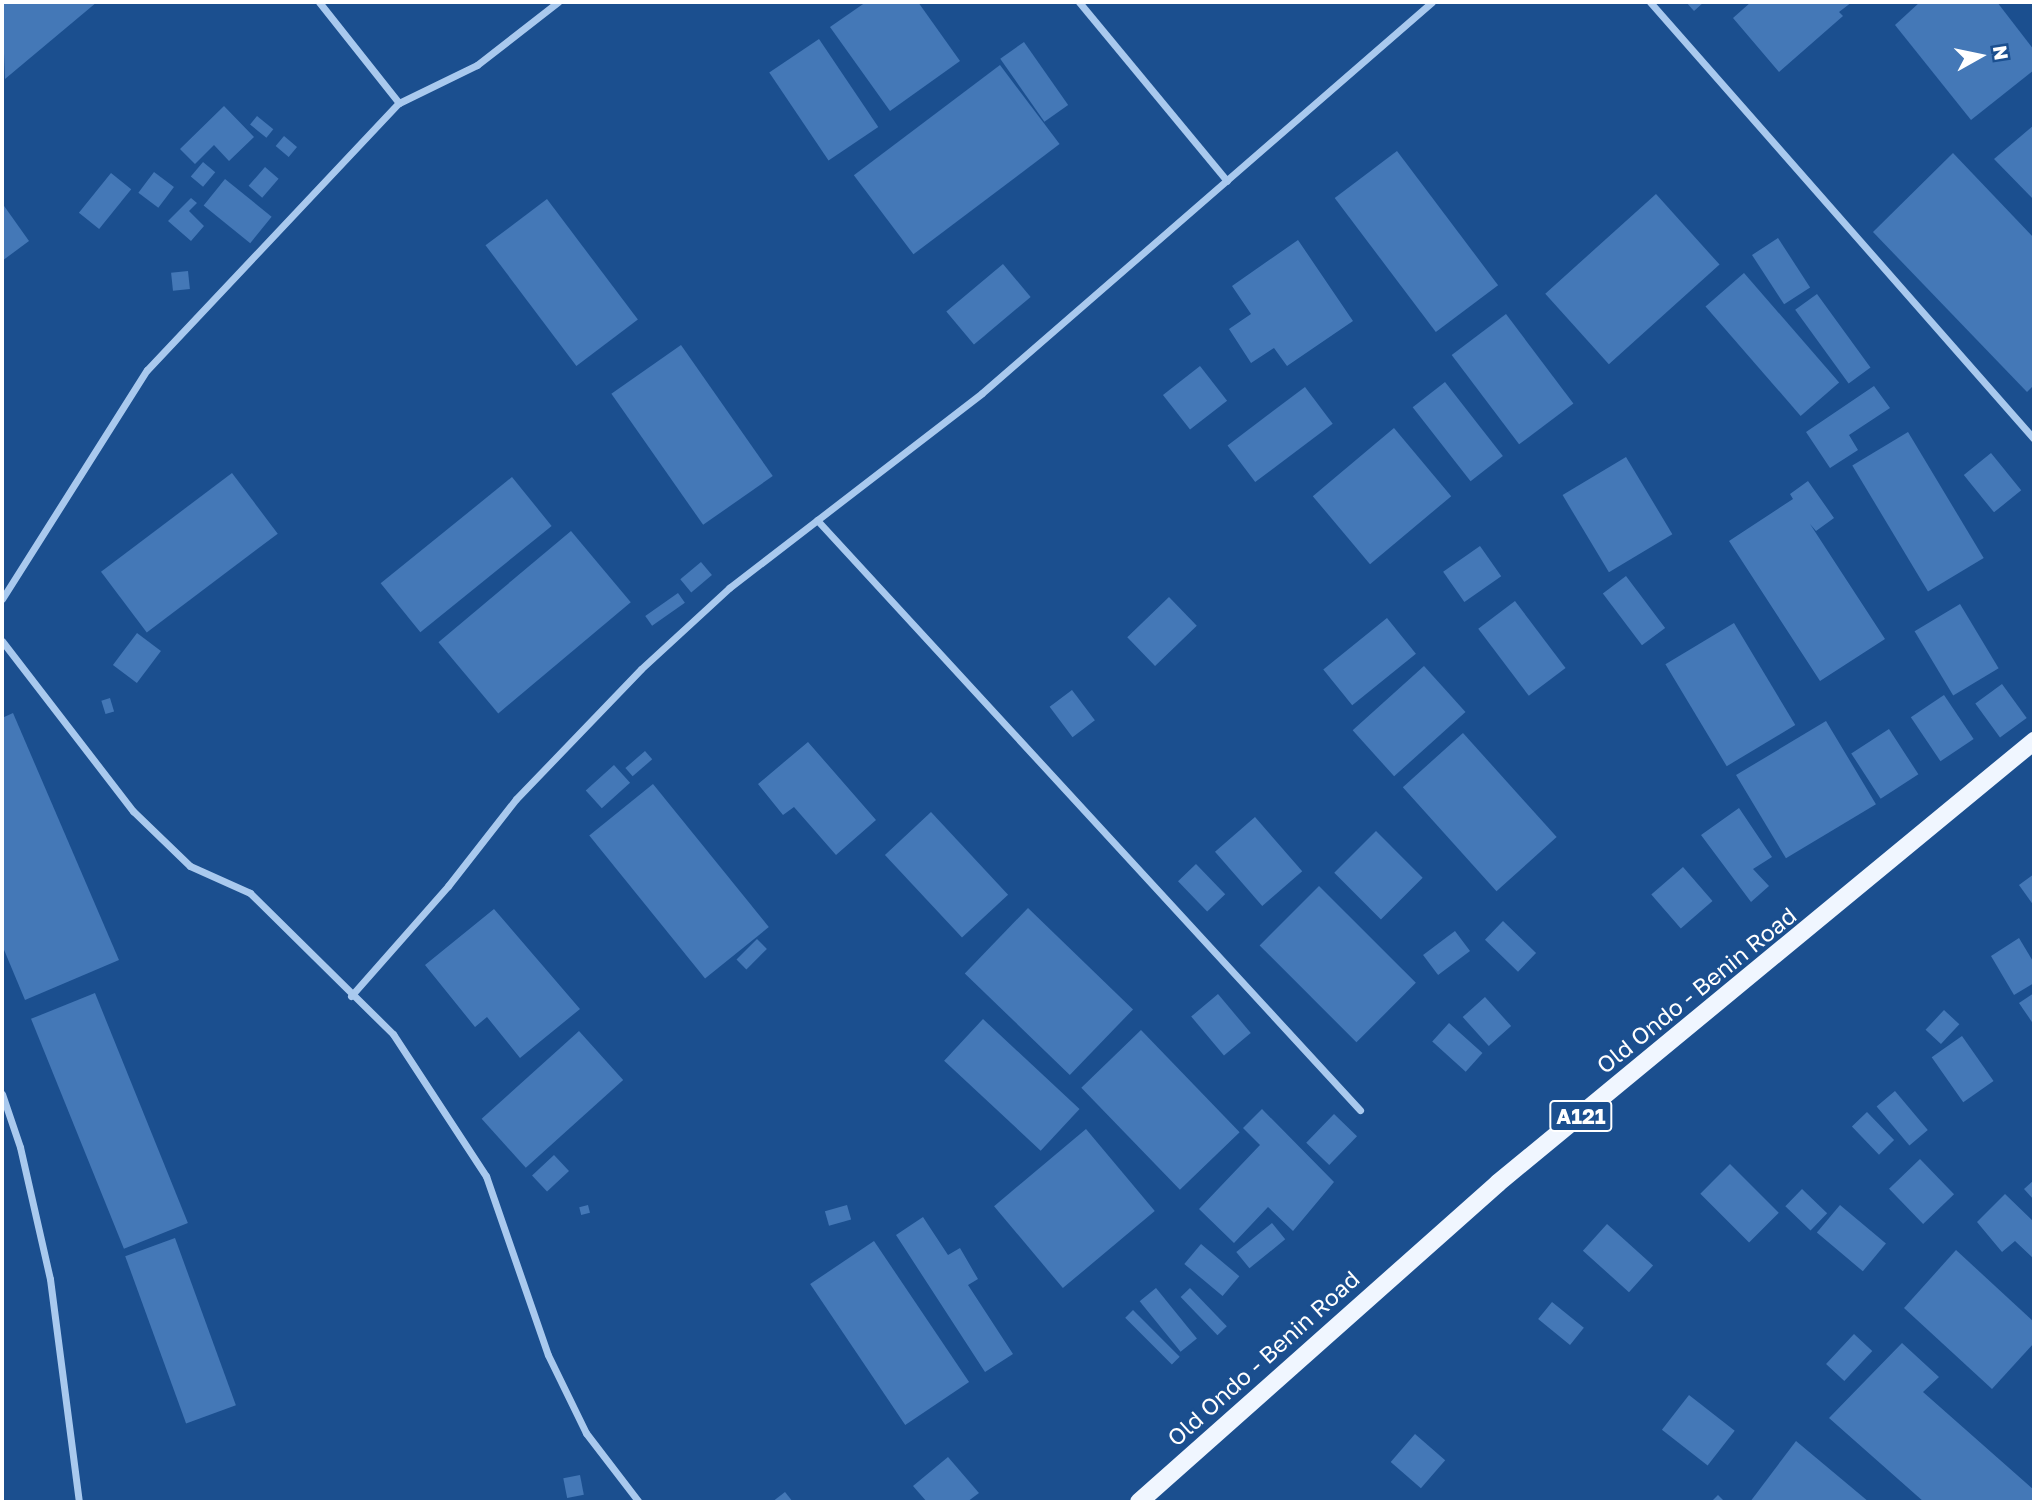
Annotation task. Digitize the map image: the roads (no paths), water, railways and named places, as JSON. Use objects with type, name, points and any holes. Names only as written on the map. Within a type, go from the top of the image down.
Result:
[{"type":"main road","name":"Old Ondo - Benin Road","points":[[1139,1502],[1498,1183],[2034,741]]},
{"type":"street","points":[[319,2],[399,103]]},
{"type":"street","points":[[2,598],[147,370],[399,103],[477,65],[558,2]]},
{"type":"street","points":[[1079,2],[1227,181]]},
{"type":"street","points":[[351,996],[448,886],[516,799],[641,669],[729,588],[982,393],[1432,2]]},
{"type":"street","points":[[1650,2],[2034,439]]},
{"type":"street","points":[[817,520],[1360,1110]]},
{"type":"street","points":[[2,641],[133,811],[190,866],[250,893],[351,996],[393,1034],[486,1176],[548,1354],[586,1433],[639,1502]]},
{"type":"street","points":[[2,1094],[20,1147],[50,1279],[79,1502]]}]
